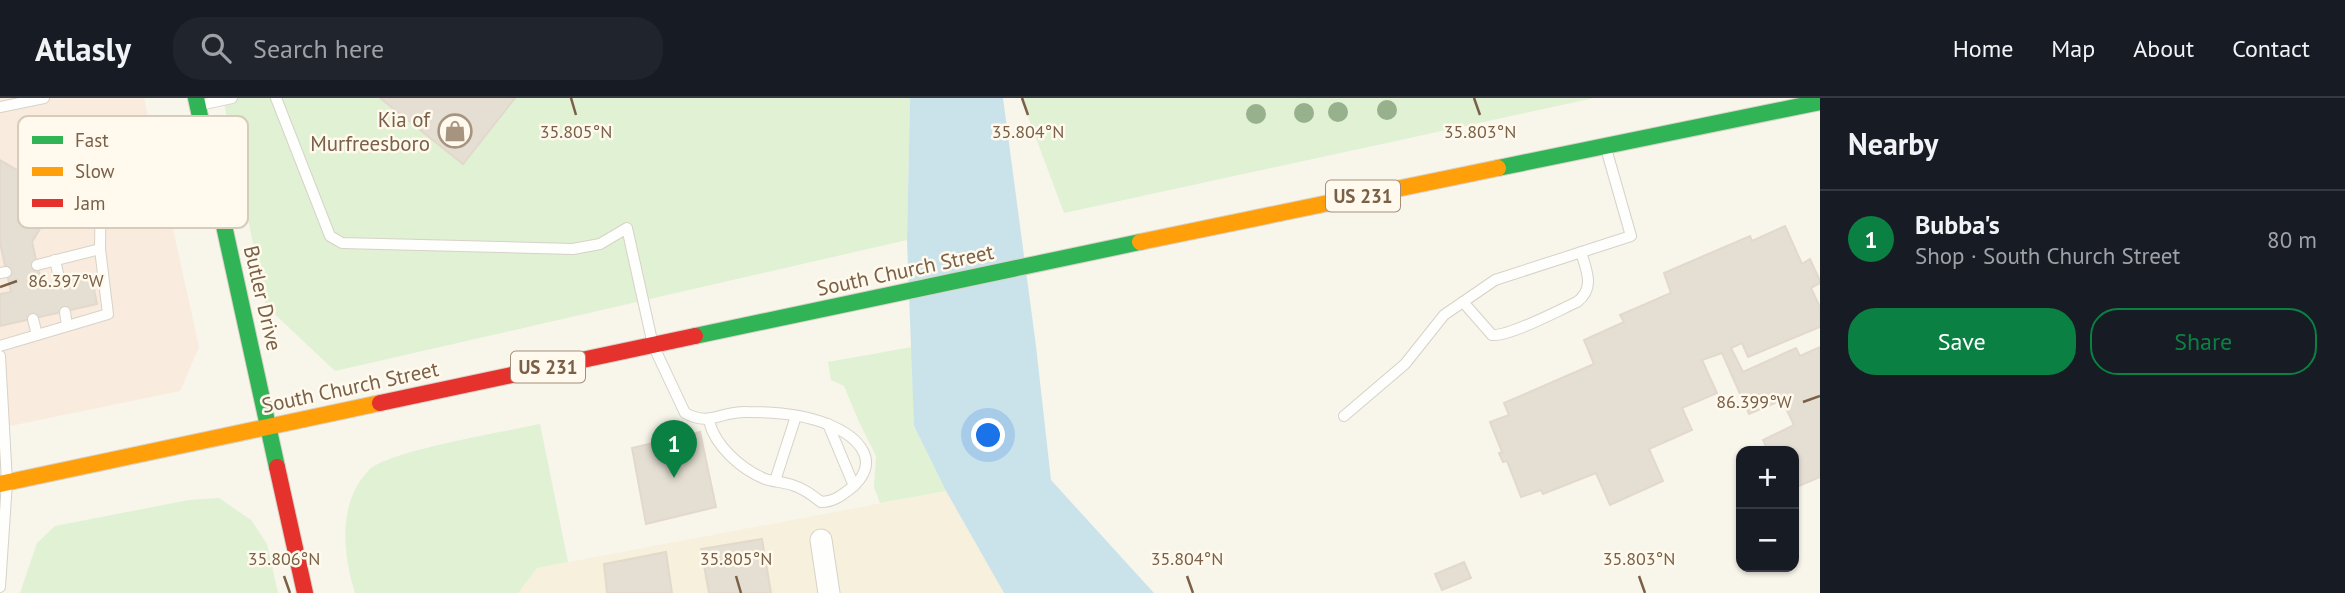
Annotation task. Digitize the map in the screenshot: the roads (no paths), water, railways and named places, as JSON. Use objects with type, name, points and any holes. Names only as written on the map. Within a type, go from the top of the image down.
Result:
[{"type":"main road","name":"South Church Street","points":[[4,483],[1120,246],[1820,102]]},
{"type":"main road","name":"Butler Drive","points":[[225,228],[305,593]]},
{"type":"street","points":[[821,540],[829,593]]},
{"type":"lane","points":[[0,107],[44,98]]},
{"type":"lane","points":[[197,102],[232,98]]},
{"type":"lane","points":[[276,98],[330,236],[342,243],[573,249],[600,244],[627,228],[653,345],[685,413],[709,421],[727,414],[746,412],[796,416],[828,424],[843,432],[866,456],[867,471],[839,498],[821,502],[796,486],[755,473],[726,452],[712,433],[709,421]]},
{"type":"lane","points":[[1344,416],[1405,364],[1444,316],[1495,280],[1631,236],[1605,146]]},
{"type":"lane","points":[[0,346],[108,314],[100,249],[100,228]]},
{"type":"lane","points":[[37,265],[100,249]]},
{"type":"lane","points":[[1463,302],[1492,335],[1499,336],[1512,331],[1585,296],[1589,289],[1589,279],[1581,253]]},
{"type":"lane","points":[[55,260],[60,282]]},
{"type":"lane","points":[[65,312],[67,326]]},
{"type":"lane","points":[[33,319],[37,335]]},
{"type":"lane","points":[[0,356],[4,483],[0,586]]},
{"type":"lane","points":[[775,481],[796,416]]},
{"type":"lane","points":[[828,424],[854,486]]},
{"type":"water","points":[[910,98],[1003,98],[1051,480],[1154,593],[1004,593],[946,491],[914,426],[907,240]]},
{"type":"place","name":"Kia of Murfreesboro","points":[[455,131]]},
{"type":"place","name":"Bubba's","points":[[674,478]]}]
